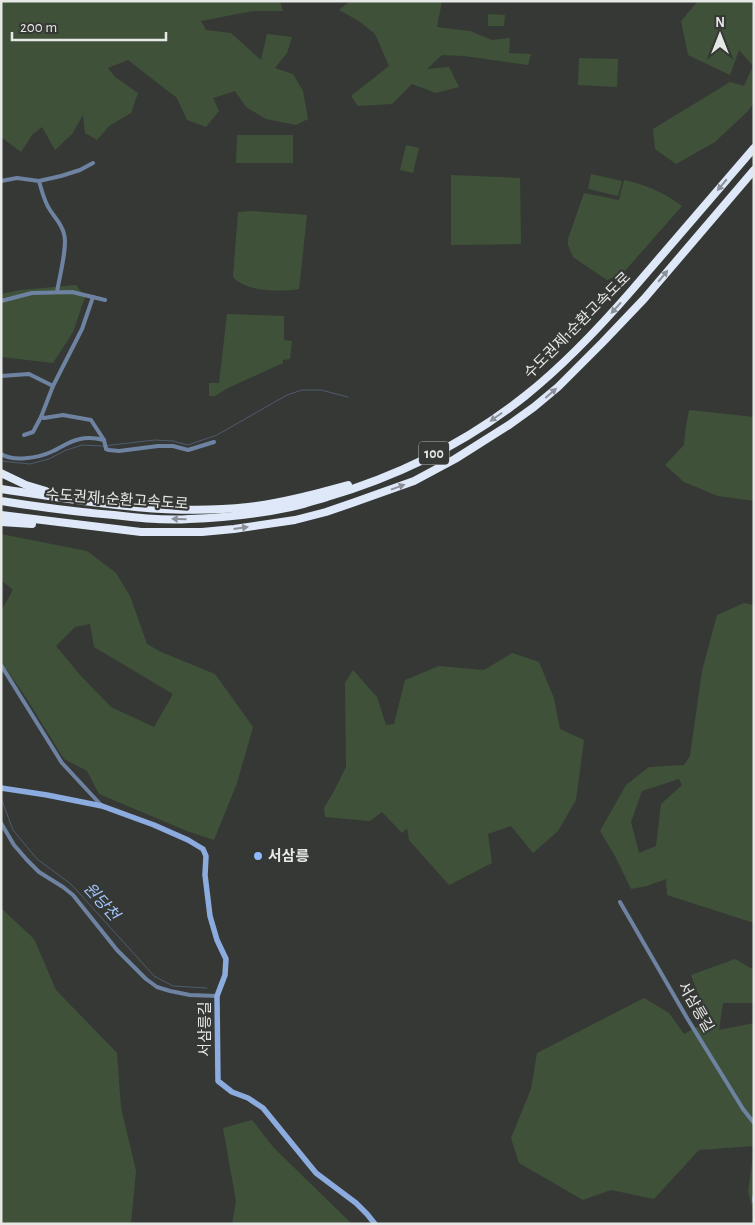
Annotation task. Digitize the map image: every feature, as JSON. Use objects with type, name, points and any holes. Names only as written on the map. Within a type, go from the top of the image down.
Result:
[{"type":"highway","name":"수도권제1순환고속도로","points":[[1,501],[96,514],[188,520],[292,507],[365,484],[408,467],[475,432],[525,396],[570,356],[614,312],[754,148]]},
{"type":"highway","name":"수도권제1순환고속도로","points":[[1,515],[141,532],[202,532],[295,520],[326,512],[414,481],[455,459],[509,426],[558,387],[644,299],[754,170]]},
{"type":"highway","points":[[1,489],[119,506],[221,509],[263,505],[322,492],[408,467]]},
{"type":"highway","points":[[3,474],[26,485],[51,493],[119,506]]},
{"type":"highway","points":[[1,522],[109,529]]},
{"type":"street","points":[[1,181],[17,178],[39,181],[80,170],[93,163]]},
{"type":"street","points":[[39,181],[44,200],[60,223],[65,235],[65,247],[57,292]]},
{"type":"street","points":[[1,301],[32,293],[57,292],[72,292],[105,300]]},
{"type":"street","points":[[24,435],[33,432],[41,416],[53,386],[82,329],[93,297]]},
{"type":"street","points":[[1,376],[28,374],[53,386]]},
{"type":"street","points":[[41,416],[44,418],[63,415],[92,420],[104,441],[106,449],[109,450],[119,451],[158,446],[173,446],[188,450],[214,442]]},
{"type":"street","points":[[1,454],[6,457],[20,459],[50,453],[65,444],[80,439],[91,437],[104,441]]},
{"type":"street","name":"서삼릉길","points":[[1,665],[62,763],[102,806]]},
{"type":"street","name":"서삼릉길","points":[[1,788],[102,806],[154,825],[203,849],[206,856],[205,875],[210,916],[217,940],[226,959],[225,975],[217,996],[218,1081],[232,1092],[248,1098],[262,1108],[316,1173],[356,1203],[375,1224]]},
{"type":"street","points":[[1,823],[14,845],[27,860],[39,872],[73,895],[117,950],[146,979],[170,991],[217,996]]},
{"type":"street","name":"서삼릉길","points":[[620,902],[687,1018],[743,1110],[754,1123]]},
{"type":"green space","points":[[1,1],[280,1],[283,11],[253,11],[201,21],[206,30],[231,33],[261,60],[267,34],[292,37],[287,53],[275,68],[293,74],[303,91],[308,119],[296,125],[266,119],[246,107],[235,91],[213,98],[219,111],[206,127],[187,120],[177,98],[128,60],[108,68],[115,77],[138,93],[131,113],[109,126],[97,140],[85,133],[83,115],[72,134],[55,150],[42,127],[32,135],[21,152],[1,137]]},
{"type":"green space","points":[[350,1],[442,1],[437,27],[470,31],[492,40],[510,38],[509,53],[531,54],[528,65],[464,56],[442,55],[427,69],[449,67],[459,87],[436,93],[412,84],[392,104],[358,106],[351,96],[389,66],[375,34],[359,21],[339,10]]},
{"type":"green space","points":[[698,1],[754,1],[754,103],[715,142],[676,164],[655,149],[653,129],[730,82],[744,86],[753,66],[739,50],[730,75],[688,55],[681,21]]},
{"type":"green space","points":[[488,14],[505,15],[504,26],[488,26]]},
{"type":"green space","points":[[579,58],[618,59],[617,87],[578,85]]},
{"type":"green space","points":[[237,135],[293,135],[293,163],[236,163]]},
{"type":"green space","points":[[406,145],[419,148],[413,173],[400,170]]},
{"type":"green space","points":[[591,174],[622,181],[618,196],[588,189]]},
{"type":"green space","points":[[451,175],[520,178],[521,244],[451,245]]},
{"type":"green space","points":[[624,180],[654,190],[682,206],[623,273],[607,280],[573,257],[568,245],[568,239],[584,193],[619,200]]},
{"type":"green space","points":[[251,211],[307,215],[299,289],[264,290],[246,286],[233,277],[238,212]]},
{"type":"green space","points":[[76,285],[85,297],[73,332],[53,363],[1,357],[1,294],[21,290]]},
{"type":"green space","points":[[227,314],[284,316],[284,340],[292,341],[290,359],[283,360],[283,363],[228,388],[215,396],[209,396],[209,383],[219,383]]},
{"type":"green space","points":[[689,410],[754,417],[754,501],[718,496],[684,482],[665,465],[684,445]]},
{"type":"green space","points":[[1,534],[87,551],[116,573],[130,596],[147,644],[161,652],[215,674],[253,727],[237,783],[214,840],[187,831],[99,794],[87,771],[64,759],[25,696],[1,662],[1,611],[13,590],[1,580]],"holes":[[[90,624],[94,647],[173,694],[154,727],[111,707],[80,675],[56,646],[75,627]]]},
{"type":"green space","points":[[744,603],[754,605],[754,923],[667,895],[666,879],[647,886],[631,889],[600,831],[626,785],[649,767],[684,765],[690,756],[702,671],[717,615]],"holes":[[[679,779],[682,785],[661,804],[656,846],[639,853],[631,822],[642,791]]]},
{"type":"green space","points":[[512,653],[539,662],[554,698],[560,729],[584,740],[576,800],[558,831],[533,853],[511,826],[488,834],[492,863],[449,885],[409,840],[407,828],[402,833],[382,812],[370,821],[325,817],[324,808],[346,767],[345,683],[353,670],[377,697],[386,725],[394,724],[405,680],[439,666],[484,670]]},
{"type":"green space","points":[[1,908],[34,939],[56,990],[117,1053],[121,1108],[136,1171],[131,1224],[1,1224]]},
{"type":"green space","points":[[735,959],[754,970],[754,1003],[723,1003],[719,1030],[754,1023],[754,1146],[699,1150],[654,1199],[611,1190],[583,1200],[519,1163],[511,1138],[531,1089],[537,1053],[644,998],[669,1013],[684,1034],[708,1021],[691,975]]},
{"type":"green space","points":[[252,1120],[274,1148],[352,1224],[232,1224],[236,1201],[223,1128]]},
{"type":"green space","points":[[754,1148],[754,1214],[748,1192]]},
{"type":"waterway","points":[[1,461],[30,464],[49,459],[64,451],[82,445],[103,446],[155,440],[173,441],[188,445],[217,435],[287,395],[302,390],[321,390],[348,397]]},
{"type":"waterway","name":"원당천","points":[[1,798],[13,830],[37,859],[71,884],[154,976],[173,986],[207,988]]},
{"type":"place","name":"서삼릉","points":[[258,856]]}]
